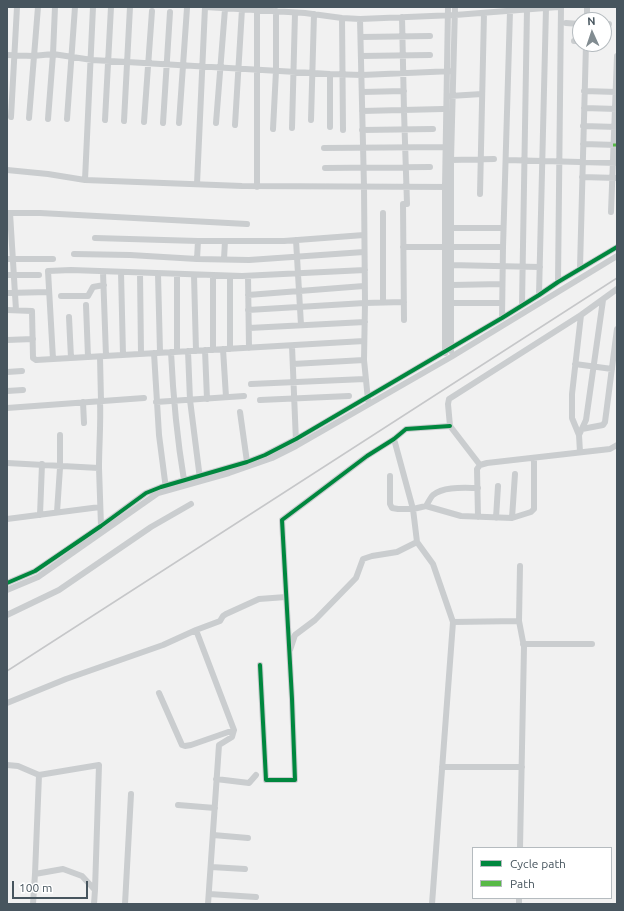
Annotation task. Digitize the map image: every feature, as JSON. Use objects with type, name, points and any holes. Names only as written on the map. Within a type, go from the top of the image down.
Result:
[{"type":"street","points":[[11,117],[17,7]]},
{"type":"street","points":[[30,118],[33,56],[38,7]]},
{"type":"street","points":[[48,119],[55,7]]},
{"type":"street","points":[[67,119],[75,7]]},
{"type":"street","points":[[85,180],[92,60],[93,7]]},
{"type":"street","points":[[105,120],[111,7]]},
{"type":"street","points":[[124,121],[130,7]]},
{"type":"street","points":[[197,184],[205,7],[225,9],[257,9],[295,13],[305,10],[314,14],[360,19],[455,15],[484,13],[502,9],[510,11],[559,7],[558,282]]},
{"type":"street","points":[[448,7],[450,71]]},
{"type":"street","points":[[445,360],[448,350],[449,303],[449,96],[455,7]]},
{"type":"street","points":[[179,123],[187,8]]},
{"type":"street","points":[[539,295],[546,8]]},
{"type":"street","points":[[216,123],[225,9]]},
{"type":"street","points":[[235,125],[242,9]]},
{"type":"street","points":[[257,9],[257,186]]},
{"type":"street","points":[[522,306],[527,10]]},
{"type":"street","points":[[144,122],[152,11]]},
{"type":"street","points":[[502,318],[502,266],[510,11]]},
{"type":"street","points":[[163,123],[170,12]]},
{"type":"street","points":[[274,129],[276,12]]},
{"type":"street","points":[[292,128],[295,13]]},
{"type":"street","points":[[480,194],[484,13]]},
{"type":"street","points":[[311,120],[314,14]]},
{"type":"street","points":[[402,17],[407,204],[403,204],[404,320]]},
{"type":"street","points":[[342,18],[343,130]]},
{"type":"street","points":[[360,19],[364,167],[364,360],[368,401]]},
{"type":"street","points":[[566,23],[572,23]]},
{"type":"street","points":[[361,37],[430,36]]},
{"type":"street","points":[[580,268],[586,52]]},
{"type":"street","points":[[7,55],[33,56],[53,54],[92,60],[256,71],[330,74],[362,75],[450,71]]},
{"type":"street","points":[[361,56],[430,55]]},
{"type":"street","points":[[611,212],[615,163],[617,56]]},
{"type":"street","points":[[330,74],[330,127]]},
{"type":"street","points":[[362,92],[404,91]]},
{"type":"street","points":[[584,91],[616,92]]},
{"type":"street","points":[[449,96],[482,94]]},
{"type":"street","points":[[584,108],[616,109]]},
{"type":"street","points":[[362,111],[443,109]]},
{"type":"street","points":[[584,126],[616,127]]},
{"type":"street","points":[[362,130],[434,129]]},
{"type":"street","points":[[583,144],[615,145]]},
{"type":"street","points":[[324,148],[449,147]]},
{"type":"street","points":[[448,187],[451,160],[449,147]]},
{"type":"street","points":[[451,160],[494,159]]},
{"type":"street","points":[[506,160],[615,163]]},
{"type":"street","points":[[325,168],[430,167]]},
{"type":"street","points":[[7,170],[48,174],[85,180],[257,186],[448,187]]},
{"type":"street","points":[[582,177],[614,178]]},
{"type":"street","points":[[16,310],[14,275],[10,259],[9,213],[40,213],[247,224]]},
{"type":"street","points":[[383,213],[383,302]]},
{"type":"street","points":[[449,228],[503,228]]},
{"type":"street","points":[[94,238],[225,241],[296,240],[364,235]]},
{"type":"street","points":[[296,240],[301,325]]},
{"type":"street","points":[[197,259],[198,241]]},
{"type":"street","points":[[224,259],[225,241]]},
{"type":"street","points":[[403,247],[503,247]]},
{"type":"street","points":[[368,401],[448,350],[522,306],[580,268],[617,247]]},
{"type":"street","points":[[74,254],[249,260],[364,252]]},
{"type":"street","points":[[7,583],[35,571],[146,493],[247,467],[272,458],[296,442],[368,401],[451,357],[617,256]]},
{"type":"street","points":[[10,259],[53,259]]},
{"type":"street","points":[[449,265],[540,266]]},
{"type":"street","points":[[449,265],[452,285],[449,303]]},
{"type":"street","points":[[53,359],[48,271],[248,276],[365,270]]},
{"type":"street","points":[[101,526],[99,450],[103,356],[103,272]]},
{"type":"street","points":[[121,272],[123,355]]},
{"type":"street","points":[[140,273],[141,354]]},
{"type":"street","points":[[158,274],[156,402],[166,488]]},
{"type":"street","points":[[177,274],[173,401],[177,439],[184,480]]},
{"type":"street","points":[[7,275],[39,275]]},
{"type":"street","points":[[194,275],[196,351]]},
{"type":"street","points":[[213,275],[213,350]]},
{"type":"street","points":[[226,397],[230,276]]},
{"type":"street","points":[[248,276],[249,348]]},
{"type":"street","points":[[452,285],[502,284]]},
{"type":"street","points":[[61,296],[88,296],[93,287],[104,285]]},
{"type":"street","points":[[248,295],[364,286]]},
{"type":"street","points":[[480,465],[450,426],[449,399],[581,315],[617,289]]},
{"type":"street","points":[[7,293],[49,292]]},
{"type":"street","points":[[580,452],[581,432],[586,420],[603,300]]},
{"type":"street","points":[[248,310],[301,306],[404,302]]},
{"type":"street","points":[[449,303],[502,303]]},
{"type":"street","points":[[86,305],[88,357]]},
{"type":"street","points":[[7,310],[32,311],[34,360],[364,341]]},
{"type":"street","points":[[581,315],[572,394],[572,418],[581,432]]},
{"type":"street","points":[[69,317],[71,358]]},
{"type":"street","points":[[249,328],[364,322]]},
{"type":"street","points":[[581,432],[603,425],[605,422],[617,329]]},
{"type":"street","points":[[7,340],[33,339]]},
{"type":"street","points":[[292,346],[296,442]]},
{"type":"street","points":[[205,350],[207,399]]},
{"type":"street","points":[[448,350],[451,357]]},
{"type":"street","points":[[188,351],[190,400],[200,479]]},
{"type":"street","points":[[293,364],[364,360]]},
{"type":"street","points":[[575,364],[612,369]]},
{"type":"street","points":[[7,372],[22,371]]},
{"type":"street","points":[[250,384],[365,379]]},
{"type":"street","points":[[7,390],[23,390]]},
{"type":"street","points":[[156,402],[244,396]]},
{"type":"street","points":[[260,400],[349,396]]},
{"type":"street","points":[[7,408],[144,398]]},
{"type":"street","points":[[83,402],[84,423]]},
{"type":"street","points":[[240,412],[247,462]]},
{"type":"street","points":[[260,665],[266,780],[295,780],[282,520],[367,456],[394,440],[406,429],[450,426]]},
{"type":"street","points":[[57,512],[60,466],[60,435]]},
{"type":"street","points":[[394,440],[413,509],[417,542],[433,564],[453,622],[432,904]]},
{"type":"street","points":[[7,590],[38,576],[166,488],[184,480],[200,479],[296,442]]},
{"type":"street","points":[[478,517],[477,469],[480,465],[610,449],[617,445]]},
{"type":"street","points":[[390,476],[390,504],[392,508],[413,509],[426,506],[461,516],[512,518],[531,512],[534,509],[534,458]]},
{"type":"street","points":[[7,463],[99,468]]},
{"type":"street","points":[[40,515],[42,464]]},
{"type":"street","points":[[512,518],[515,474]]},
{"type":"street","points":[[496,518],[498,486]]},
{"type":"street","points":[[426,506],[433,496],[440,491],[478,488]]},
{"type":"street","points":[[7,615],[59,590],[151,527],[191,504]]},
{"type":"street","points":[[7,519],[100,507]]},
{"type":"street","points":[[289,653],[295,635],[315,620],[356,578],[363,559],[397,552],[417,542]]},
{"type":"street","points":[[520,566],[519,621],[523,644],[520,847]]},
{"type":"street","points":[[7,703],[66,679],[163,645],[220,621],[226,614],[260,599],[286,597]]},
{"type":"street","points":[[453,622],[519,621]]},
{"type":"street","points":[[196,630],[234,730],[232,737],[219,745],[208,904]]},
{"type":"street","points":[[523,644],[592,644]]},
{"type":"street","points":[[159,693],[182,744],[185,746],[234,730]]},
{"type":"street","points":[[7,765],[18,766],[39,775],[99,765],[94,904]]},
{"type":"street","points":[[442,767],[522,768]]},
{"type":"street","points":[[33,904],[39,775]]},
{"type":"street","points":[[216,779],[249,783],[256,775]]},
{"type":"street","points":[[125,904],[131,794]]},
{"type":"street","points":[[178,805],[214,808]]},
{"type":"street","points":[[213,835],[248,838]]},
{"type":"street","points":[[211,867],[245,869]]},
{"type":"street","points":[[35,874],[63,869],[82,876],[95,890]]},
{"type":"street","points":[[209,894],[256,897]]},
{"type":"railway","points":[[7,671],[617,278]]},
{"type":"cycle path","points":[[7,583],[35,571],[146,493],[161,487],[247,462],[265,455],[296,439],[502,318],[558,282],[617,247]]},
{"type":"cycle path","points":[[260,665],[266,780],[295,780],[282,520],[367,456],[394,439],[406,429],[450,426]]}]
